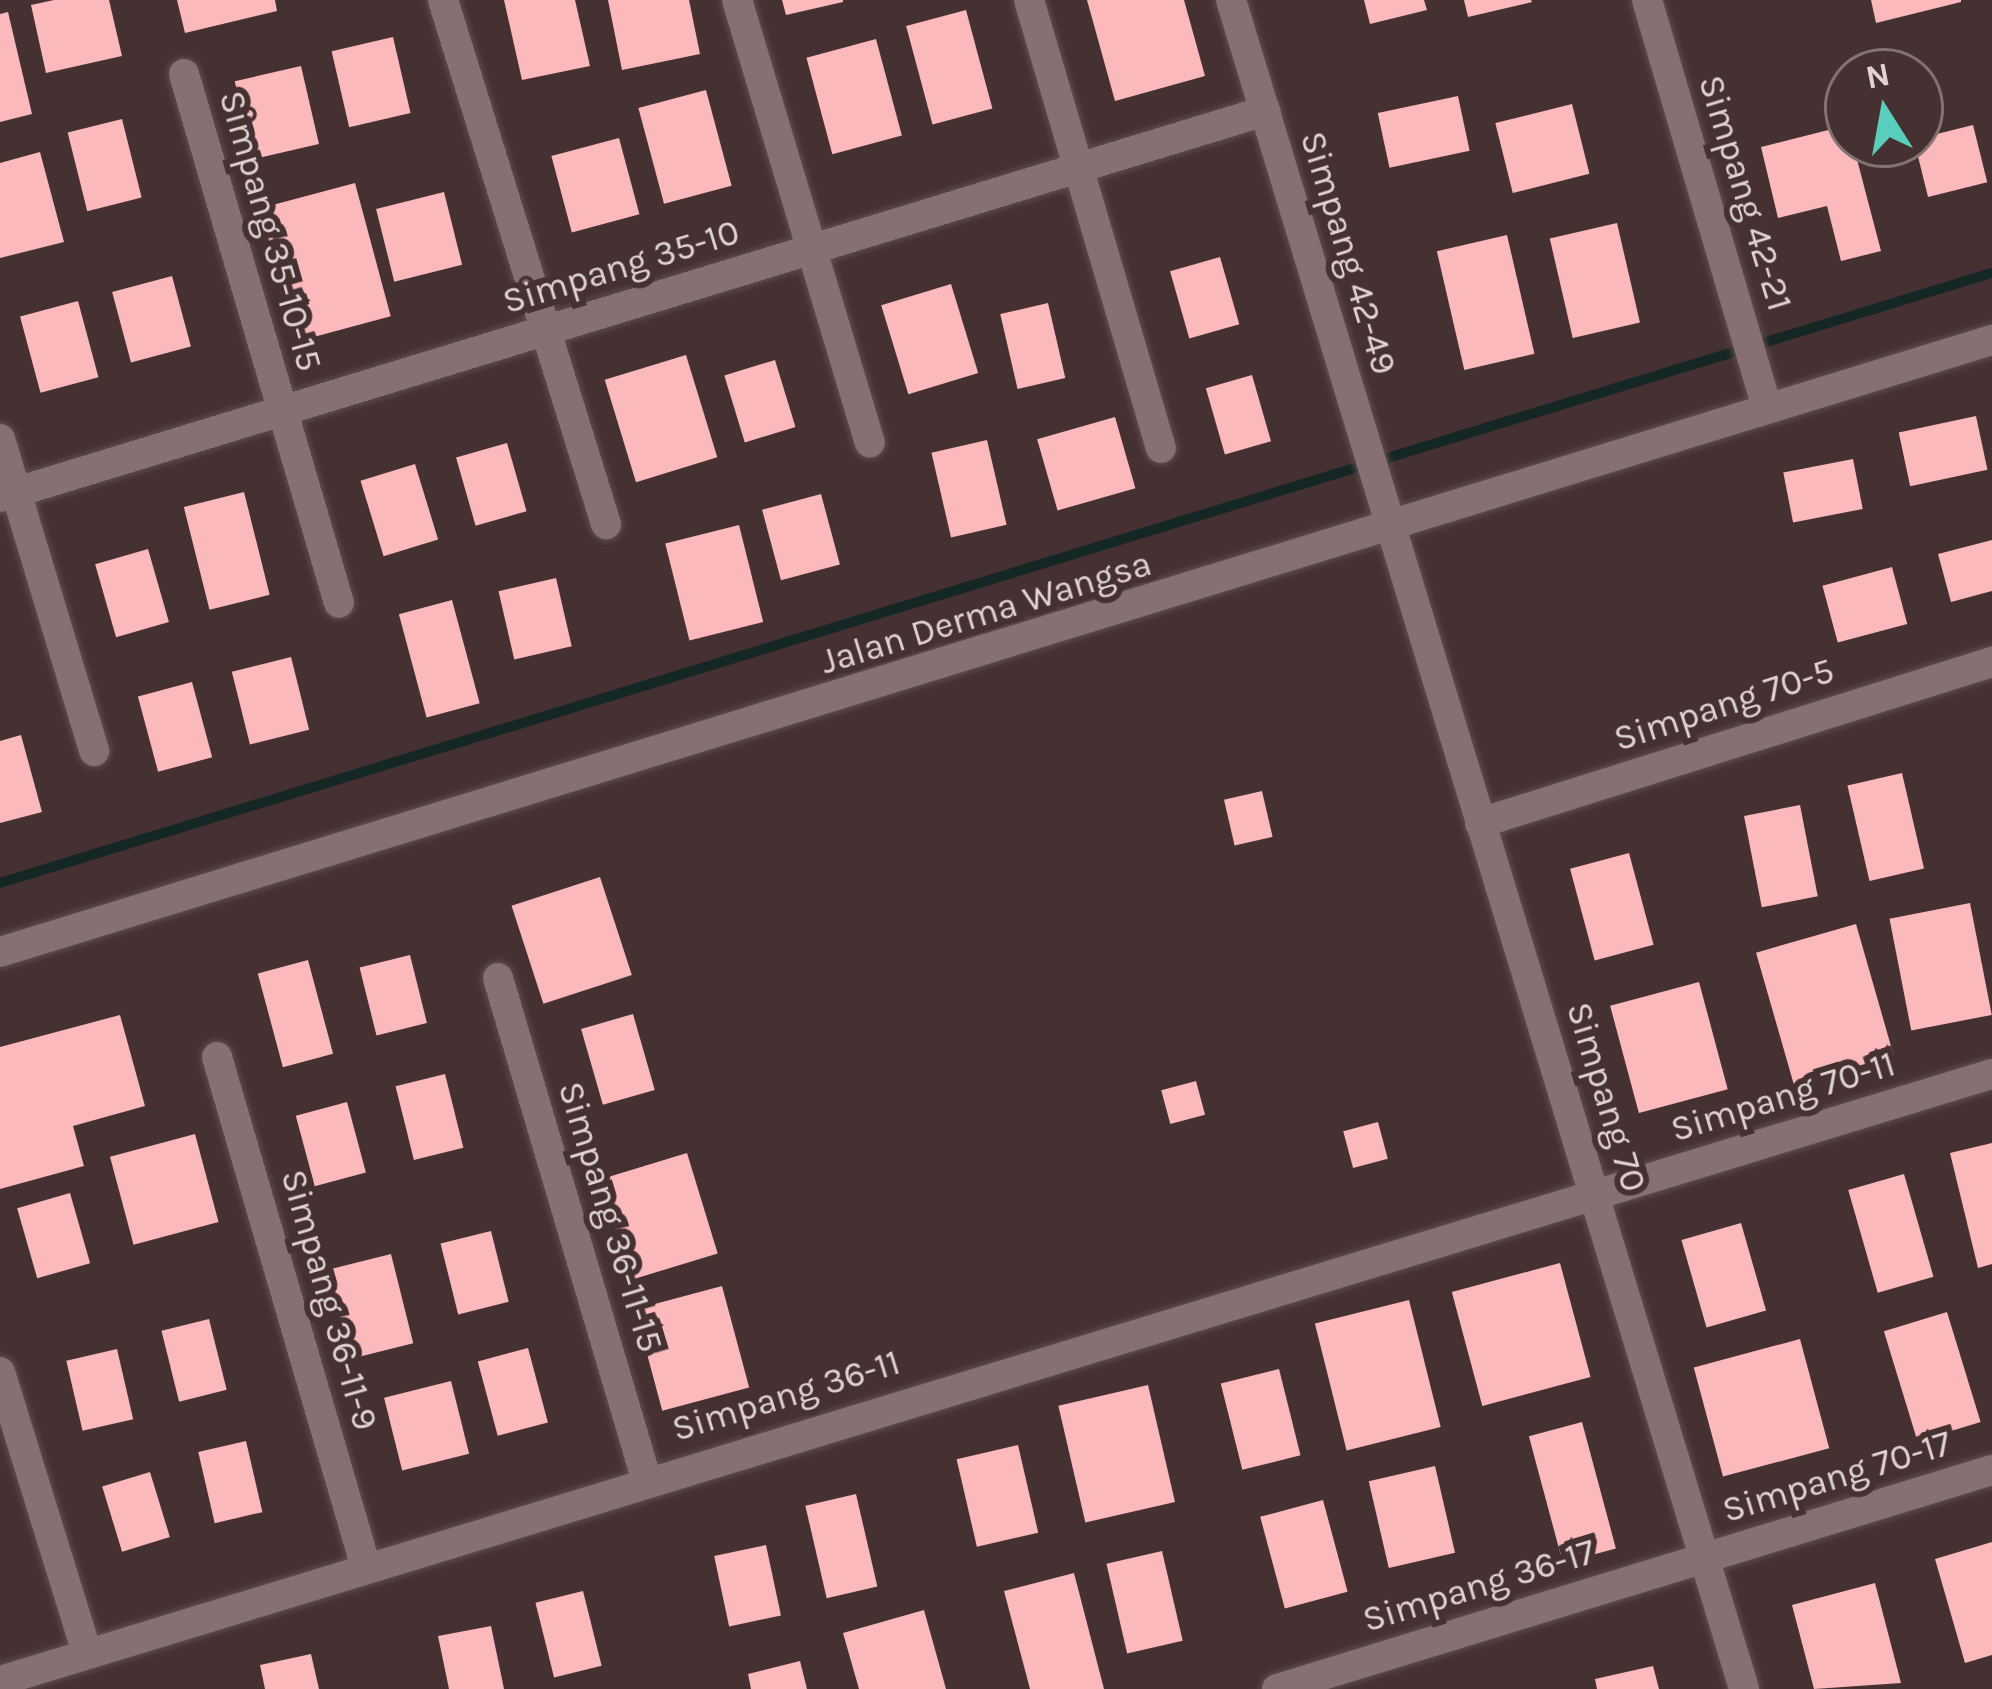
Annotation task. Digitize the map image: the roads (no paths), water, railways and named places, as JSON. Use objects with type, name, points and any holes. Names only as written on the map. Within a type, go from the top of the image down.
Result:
[{"type":"street","points":[[443,0],[606,524]]},
{"type":"street","points":[[736,0],[871,442]]},
{"type":"street","points":[[1029,0],[1161,448]]},
{"type":"street","name":"Simpang 42-49","points":[[1231,0],[1391,528]]},
{"type":"street","name":"Simpang 42-21","points":[[1647,0],[1767,409]]},
{"type":"street","name":"Simpang 35-10-15","points":[[184,74],[339,603]]},
{"type":"street","name":"Simpang 35-10","points":[[8,494],[1265,111]]},
{"type":"street","name":"Jalan Derma Wangsa","points":[[0,952],[1992,340]]},
{"type":"street","points":[[0,439],[8,494],[94,751]]},
{"type":"street","name":"Simpang 70","points":[[1391,528],[1744,1689]]},
{"type":"street","name":"Simpang 70-5","points":[[1480,824],[1992,662]]},
{"type":"street","name":"Simpang 36-11-15","points":[[498,978],[646,1478]]},
{"type":"street","name":"Simpang 36-11-9","points":[[217,1058],[365,1564]]},
{"type":"street","name":"Simpang 70-11","points":[[1596,1195],[1992,1074]]},
{"type":"street","name":"Simpang 36-11","points":[[0,1681],[646,1478],[1596,1195]]},
{"type":"street","points":[[0,1372],[87,1653]]},
{"type":"street","name":"Simpang 70-17","points":[[1704,1558],[1992,1470]]},
{"type":"street","name":"Simpang 36-17","points":[[1276,1689],[1704,1558]]},
{"type":"waterway","points":[[0,883],[1992,273]]}]
